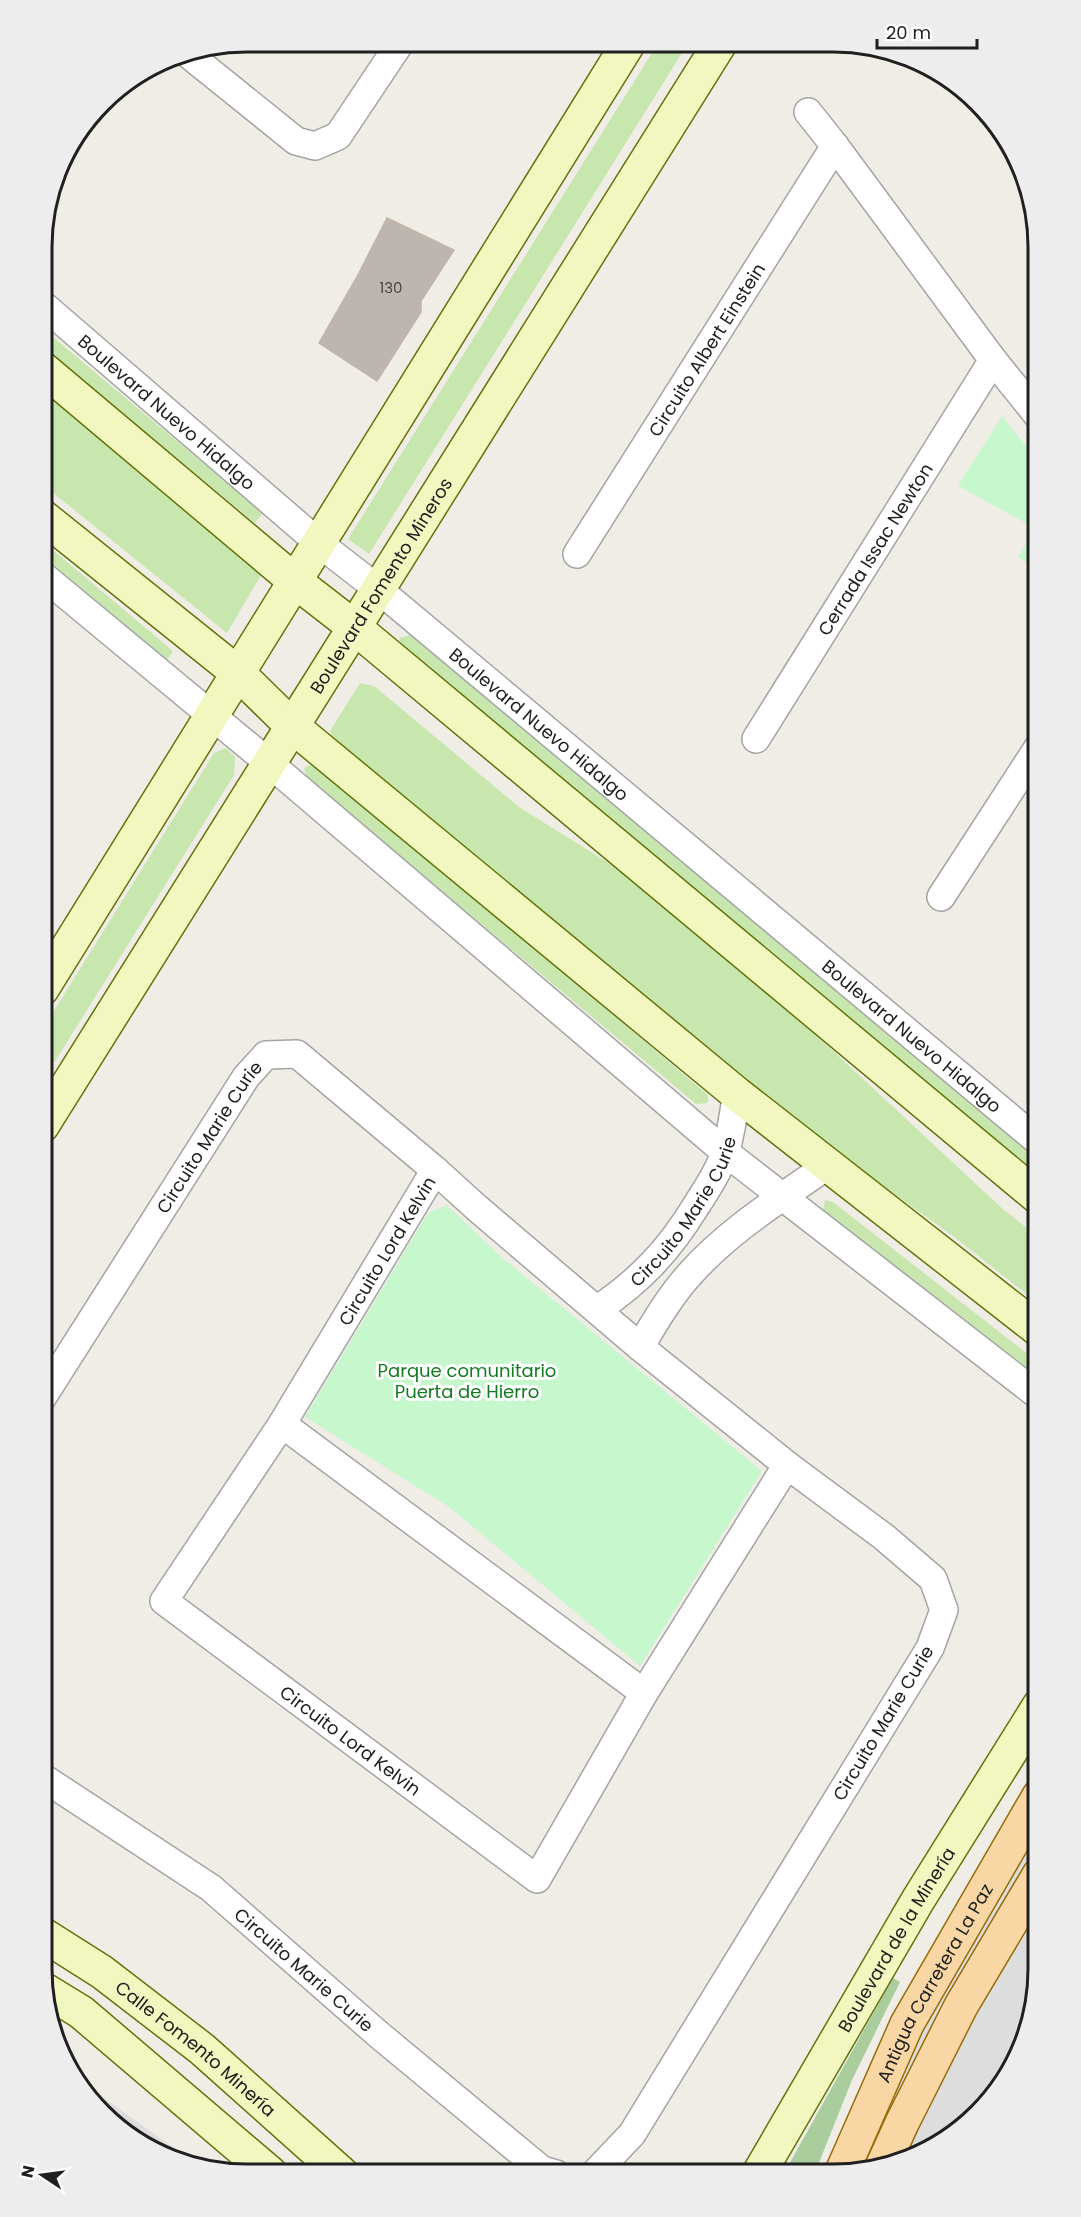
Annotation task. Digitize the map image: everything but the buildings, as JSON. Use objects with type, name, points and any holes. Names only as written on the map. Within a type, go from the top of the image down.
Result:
[{"type":"main road","name":"Antigua Carretera La Paz","points":[[846,2164],[908,2024],[1028,1815]]},
{"type":"main road","name":"Antigua Carretera La Paz","points":[[886,2157],[961,2006],[1028,1893]]},
{"type":"street","points":[[53,972],[623,52]]},
{"type":"street","name":"Boulevard Fomento Mineros","points":[[52,1109],[714,52]]},
{"type":"street","points":[[196,60],[296,141],[315,146],[338,136],[394,53]]},
{"type":"street","points":[[808,112],[836,146],[993,360],[1028,403]]},
{"type":"street","name":"Circuito Albert Einstein","points":[[577,554],[836,146]]},
{"type":"street","name":"Boulevard Nuevo Hidalgo","points":[[53,313],[320,544],[378,589],[1028,1133]]},
{"type":"street","name":"Cerrada Issac Newton","points":[[756,740],[993,360]]},
{"type":"street","points":[[53,377],[296,582],[354,627],[1028,1189]]},
{"type":"street","points":[[53,525],[238,674],[292,726],[737,1094],[1028,1321]]},
{"type":"street","points":[[53,584],[269,763],[725,1152],[1028,1388]]},
{"type":"street","points":[[941,897],[1028,763]]},
{"type":"street","name":"Circuito Marie Curie","points":[[52,1382],[246,1077],[266,1055],[297,1054],[640,1347],[933,1579],[944,1610],[930,1648],[632,2134],[604,2164]]},
{"type":"street","name":"Circuito Marie Curie","points":[[598,1309],[626,1290],[673,1243],[715,1176],[725,1152],[737,1094]]},
{"type":"street","points":[[640,1347],[663,1309],[690,1274],[737,1230],[828,1166]]},
{"type":"street","name":"Circuito Lord Kelvin","points":[[435,1170],[282,1424],[164,1601],[537,1879],[644,1693],[787,1465]]},
{"type":"street","points":[[282,1424],[644,1693]]},
{"type":"street","name":"Boulevard de la Minería","points":[[764,2164],[918,1900],[1028,1724]]},
{"type":"street","name":"Circuito Marie Curie","points":[[52,1784],[211,1888],[423,2072],[535,2164]]},
{"type":"street","name":"Calle Fomento Minería","points":[[52,1940],[102,1972],[202,2049],[331,2164]]},
{"type":"street","points":[[55,1996],[81,2012],[259,2164]]},
{"type":"shaded area","points":[[1028,1844],[1028,1982],[1025,2007],[1008,2056],[988,2088],[952,2124],[920,2144],[884,2158],[862,2162],[916,2032]]},
{"type":"shaded area","points":[[97,2093],[178,2151],[139,2132],[119,2116]]},
{"type":"green space","points":[[652,52],[682,52],[369,554],[348,539]]},
{"type":"green space","points":[[53,337],[263,513],[255,523],[53,355]]},
{"type":"green space","points":[[53,399],[261,575],[227,633],[53,493]]},
{"type":"green space","points":[[1002,416],[1028,448],[1028,524],[958,486]]},
{"type":"green space","points":[[1028,540],[1028,563],[1018,557]]},
{"type":"green space","points":[[53,550],[173,651],[166,662],[53,568]]},
{"type":"green space","points":[[410,635],[1028,1151],[1028,1167],[402,646],[399,638]]},
{"type":"green space","points":[[360,683],[374,686],[519,807],[631,877],[818,1037],[1005,1211],[1028,1229],[1028,1295],[953,1236],[791,1120],[334,740],[330,731]]},
{"type":"green space","points":[[226,748],[235,757],[234,775],[53,1065],[53,1013],[214,753]]},
{"type":"green space","points":[[314,763],[708,1095],[708,1103],[696,1104],[307,778],[304,768]]},
{"type":"green space","points":[[825,1200],[833,1202],[1028,1354],[1028,1373],[823,1210]]},
{"type":"green space","name":"Parque comunitario Puerta de Hierro","points":[[447,1205],[500,1256],[762,1471],[640,1666],[449,1507],[305,1417],[428,1213]]},
{"type":"green space","points":[[893,1978],[900,1982],[852,2080],[818,2164],[789,2164]]}]
